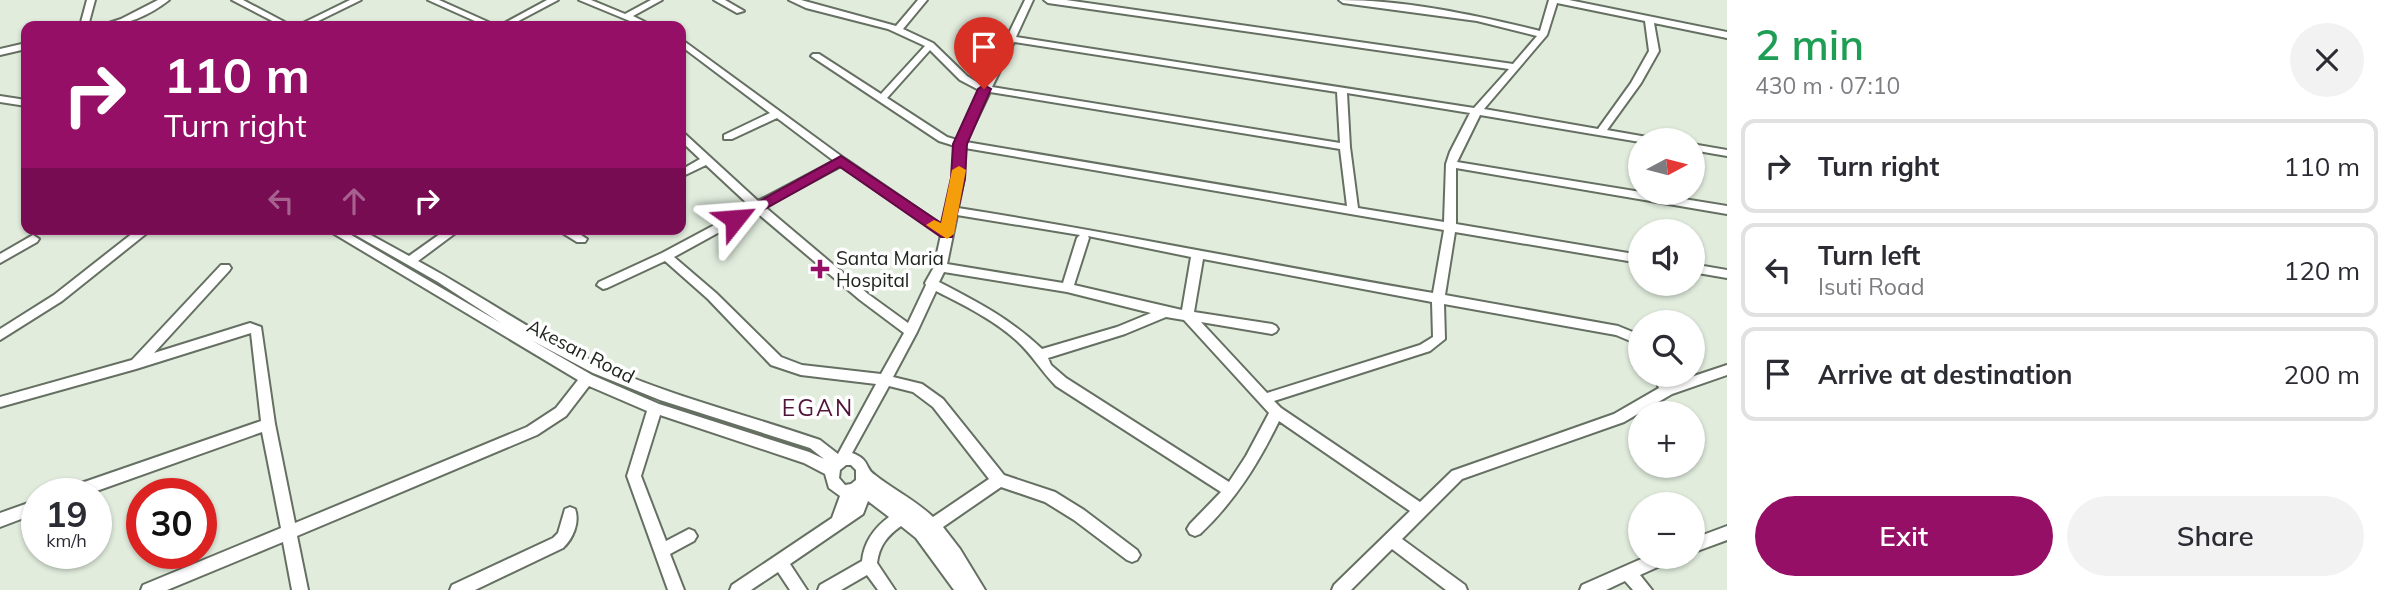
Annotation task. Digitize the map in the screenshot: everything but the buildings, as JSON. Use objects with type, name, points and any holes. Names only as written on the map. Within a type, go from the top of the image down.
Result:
[{"type":"street","points":[[85,21],[90,0]]},
{"type":"street","points":[[133,21],[165,0]]},
{"type":"street","points":[[236,0],[278,21]]},
{"type":"street","points":[[313,21],[356,0]]},
{"type":"street","points":[[432,0],[482,21]]},
{"type":"street","points":[[513,21],[554,0]]},
{"type":"street","points":[[583,0],[636,21]]},
{"type":"street","points":[[625,17],[658,0]]},
{"type":"street","points":[[718,0],[740,11]]},
{"type":"street","points":[[793,0],[824,12],[897,30],[930,45],[965,81],[984,89],[1345,148]]},
{"type":"street","points":[[824,12],[835,0]]},
{"type":"street","points":[[897,30],[923,0]]},
{"type":"street","points":[[977,590],[934,525],[883,494],[858,485],[836,486],[832,482],[911,332],[940,267],[953,211],[960,144],[1008,38],[1029,0]]},
{"type":"street","points":[[1048,0],[1516,67]]},
{"type":"street","points":[[1343,0],[1477,18],[1543,35]]},
{"type":"street","points":[[1264,400],[1432,345],[1439,339],[1438,299],[1450,228],[1451,164],[1455,152],[1476,112],[1543,35],[1554,0],[1727,35]]},
{"type":"street","points":[[318,19],[322,21]]},
{"type":"street","points":[[1600,132],[1636,83],[1654,51],[1649,20]]},
{"type":"street","points":[[1008,38],[1628,137]]},
{"type":"street","points":[[886,96],[930,45]]},
{"type":"street","points":[[686,46],[841,161],[947,234]]},
{"type":"street","points":[[0,52],[21,47]]},
{"type":"street","points":[[816,56],[943,139],[960,144],[1628,257]]},
{"type":"street","points":[[1342,90],[1345,148],[1353,210]]},
{"type":"street","points":[[0,99],[21,102]]},
{"type":"street","points":[[0,105],[21,108]]},
{"type":"street","points":[[728,137],[777,114]]},
{"type":"street","points":[[686,140],[758,207],[864,297],[911,332]]},
{"type":"street","points":[[1705,149],[1727,153]]},
{"type":"street","points":[[686,170],[708,159]]},
{"type":"street","points":[[603,285],[666,256],[841,161]]},
{"type":"street","points":[[1451,164],[1727,210]]},
{"type":"street","points":[[953,211],[1198,253],[1618,331],[1628,335]]},
{"type":"street","points":[[0,335],[58,298],[138,235]]},
{"type":"street","name":"Akesan Road","points":[[342,235],[587,379],[655,408],[809,458],[841,463]]},
{"type":"street","name":"Akesan Road","points":[[362,235],[410,261],[520,329],[597,369],[665,396],[815,444],[841,463]]},
{"type":"street","points":[[410,261],[447,235]]},
{"type":"street","points":[[573,235],[581,239]]},
{"type":"street","points":[[1067,288],[1083,238]]},
{"type":"street","points":[[0,259],[33,239]]},
{"type":"street","points":[[1186,315],[1198,253]]},
{"type":"street","points":[[666,256],[712,296],[776,361],[801,370],[886,380],[917,388],[929,395],[999,480],[1050,497],[1132,555]]},
{"type":"street","points":[[940,267],[1067,288],[1165,312],[1272,329]]},
{"type":"street","points":[[136,364],[225,268]]},
{"type":"street","points":[[1705,270],[1727,274]]},
{"type":"street","points":[[931,283],[999,320],[1040,355],[1046,368],[1060,382],[1231,491]]},
{"type":"street","points":[[1040,355],[1121,331],[1165,312]]},
{"type":"street","points":[[1186,315],[1276,412],[1420,510]]},
{"type":"street","points":[[0,402],[136,364],[235,332],[250,328],[257,330],[268,424],[300,590]]},
{"type":"street","points":[[1340,590],[1457,475],[1619,418],[1667,390],[1727,370]]},
{"type":"street","points":[[149,590],[532,431],[561,412],[587,379]]},
{"type":"street","points":[[655,408],[634,476],[676,590]]},
{"type":"street","points":[[1195,529],[1231,491],[1256,455],[1276,412]]},
{"type":"street","points":[[112,479],[268,424]]},
{"type":"street","points":[[809,458],[815,444]]},
{"type":"street","points":[[738,590],[858,509],[861,501],[858,485],[863,468],[841,463]]},
{"type":"street","points":[[934,525],[999,480]]},
{"type":"street","points":[[883,494],[921,533],[964,590]]},
{"type":"street","points":[[0,520],[21,512]]},
{"type":"street","points":[[458,590],[558,543],[565,536],[570,514]]},
{"type":"street","points":[[887,590],[869,565],[872,547],[882,530],[903,517]]},
{"type":"street","points":[[1705,542],[1727,533]]},
{"type":"street","points":[[662,551],[689,536]]},
{"type":"street","points":[[1391,540],[1459,590]]},
{"type":"street","points":[[779,561],[799,590]]},
{"type":"street","points":[[826,590],[869,565]]},
{"type":"street","points":[[1588,590],[1634,569]]},
{"type":"street","points":[[1627,572],[1644,590]]},
{"type":"slow traffic","points":[[934,225],[947,234],[959,170]]},
{"type":"place","name":"Santa Maria Hospital","points":[[820,269]]},
{"type":"district","name":"EGAN","points":[[818,407]]},
{"type":"route","points":[[735,219],[841,161],[947,234],[958,178],[960,144],[984,89]]}]
